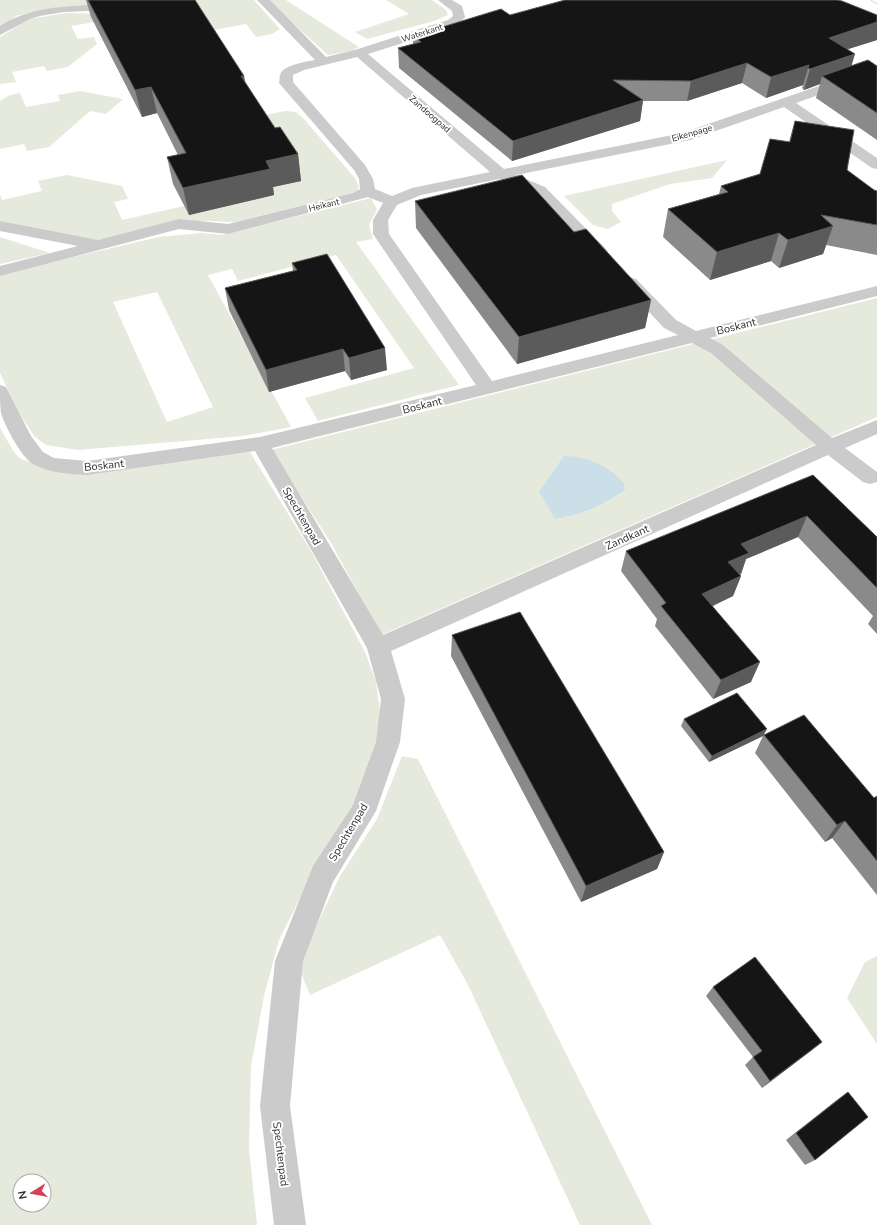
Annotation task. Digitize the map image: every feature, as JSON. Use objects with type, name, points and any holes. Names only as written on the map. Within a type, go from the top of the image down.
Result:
[{"type":"street","points":[[0,31],[10,23],[27,15],[64,8],[108,7],[142,0]]},
{"type":"street","points":[[263,0],[323,61]]},
{"type":"street","name":"Waterkant","points":[[359,53],[452,23],[459,17],[458,9],[444,0]]},
{"type":"street","points":[[359,53],[300,66],[286,73],[286,83],[360,168],[366,179],[368,191],[392,202],[383,214],[378,225],[381,234],[488,388]]},
{"type":"street","name":"Zandoogpad","points":[[359,53],[502,175]]},
{"type":"street","name":"Eikenpage","points":[[392,202],[417,192],[685,137],[877,70]]},
{"type":"street","points":[[786,102],[877,166]]},
{"type":"street","points":[[502,175],[540,190],[670,324],[717,349],[830,447],[875,478]]},
{"type":"street","name":"Heikant","points":[[0,271],[179,224],[228,229],[358,196],[368,191]]},
{"type":"street","name":"Heikant","points":[[0,226],[97,245]]},
{"type":"street","name":"Boskant","points":[[0,391],[25,442],[35,456],[58,466],[87,468],[260,444],[877,291]]},
{"type":"street","name":"Zandkant","points":[[378,647],[877,426]]},
{"type":"street","name":"Spechtenpad","points":[[260,444],[378,647],[393,699],[388,742],[363,811],[322,875],[289,961],[275,1106],[290,1225]]},
{"type":"path","points":[[871,0],[877,4]]},
{"type":"shaded area","points":[[0,0],[136,0],[91,6],[64,7],[23,14],[16,16],[0,28]]},
{"type":"shaded area","points":[[164,0],[254,0],[280,29],[272,34],[256,37],[246,24],[214,30]]},
{"type":"shaded area","points":[[267,0],[286,0],[359,47],[352,51],[328,55]]},
{"type":"shaded area","points":[[386,0],[432,0],[446,10],[448,15],[434,21],[367,39],[355,32],[409,14]]},
{"type":"shaded area","points":[[67,13],[100,14],[107,20],[71,26],[78,39],[94,37],[97,44],[68,67],[47,71],[44,66],[12,72],[16,82],[0,84],[0,37],[29,19]]},
{"type":"shaded area","points":[[80,91],[123,99],[106,114],[90,111],[49,147],[27,151],[24,144],[0,149],[0,101],[10,95],[20,93],[26,107],[60,101],[58,95]]},
{"type":"shaded area","points":[[285,111],[296,112],[303,118],[355,178],[359,186],[357,192],[235,222],[208,221],[169,225],[93,241],[0,221],[0,194],[2,200],[42,191],[38,181],[67,175],[122,186],[128,199],[114,202],[122,220],[215,199],[261,116]]},
{"type":"shaded area","points":[[727,160],[712,178],[670,184],[612,204],[612,211],[621,222],[608,229],[593,225],[564,196]]},
{"type":"shaded area","points":[[371,198],[377,210],[369,225],[373,239],[356,242],[459,385],[318,421],[305,398],[414,368],[336,255],[238,281],[232,269],[208,275],[291,427],[243,436],[78,450],[46,445],[34,436],[18,411],[0,373],[0,274],[159,237],[201,233],[223,235]],"holes":[[[157,292],[213,407],[167,422],[113,302]]]},
{"type":"shaded area","points":[[0,237],[50,253],[0,264]]},
{"type":"shaded area","points":[[877,298],[877,417],[381,635],[331,543],[271,450]],"holes":[[[625,490],[583,512],[555,519]]]},
{"type":"shaded area","points":[[0,428],[14,452],[21,459],[38,465],[82,467],[250,452],[311,551],[365,652],[376,682],[380,711],[378,751],[354,809],[317,865],[279,940],[264,996],[251,1066],[249,1149],[257,1225],[0,1225]]},
{"type":"shaded area","points":[[402,756],[418,759],[652,1225],[580,1225],[468,985],[440,935],[310,995],[300,970],[306,947],[340,876],[377,819]]},
{"type":"shaded area","points":[[877,956],[877,1044],[847,998],[865,962]]},
{"type":"water","points":[[564,456],[573,456],[589,460],[605,467],[624,484],[625,490],[592,509],[575,515],[555,519],[539,492]]},
{"type":"building","points":[[88,0],[195,0],[244,76],[241,76],[275,128],[280,127],[298,154],[266,161],[270,169],[183,188],[167,157],[186,153],[151,87],[135,90]]},
{"type":"building","points":[[565,0],[837,0],[877,15],[877,22],[829,38],[855,54],[810,69],[808,68],[809,65],[771,77],[747,63],[691,81],[613,80],[643,100],[513,141],[398,48],[421,42],[413,36],[501,9],[510,15]]},
{"type":"building","points":[[868,60],[877,66],[877,113],[822,76]]},
{"type":"building","points":[[795,121],[854,130],[847,170],[877,191],[877,225],[821,215],[833,226],[788,240],[779,233],[717,252],[668,209],[728,192],[721,186],[760,174],[770,139],[790,142]]},
{"type":"building","points":[[522,175],[574,232],[586,229],[651,300],[519,337],[415,201]]},
{"type":"building","points":[[327,254],[385,348],[349,358],[343,349],[266,370],[225,288],[297,270],[292,263]]},
{"type":"building","points":[[813,475],[877,537],[877,588],[807,516],[741,544],[749,553],[728,562],[741,576],[702,594],[760,662],[721,680],[661,606],[666,603],[626,551]]},
{"type":"building","points":[[520,612],[664,852],[586,886],[452,635]]},
{"type":"building","points":[[737,693],[767,729],[712,756],[684,719]]},
{"type":"building","points":[[804,715],[874,798],[877,796],[877,861],[845,821],[837,825],[764,735]]},
{"type":"building","points":[[755,957],[822,1042],[770,1081],[753,1057],[762,1051],[713,987]]},
{"type":"building","points":[[848,1092],[868,1117],[815,1160],[796,1133]]}]
